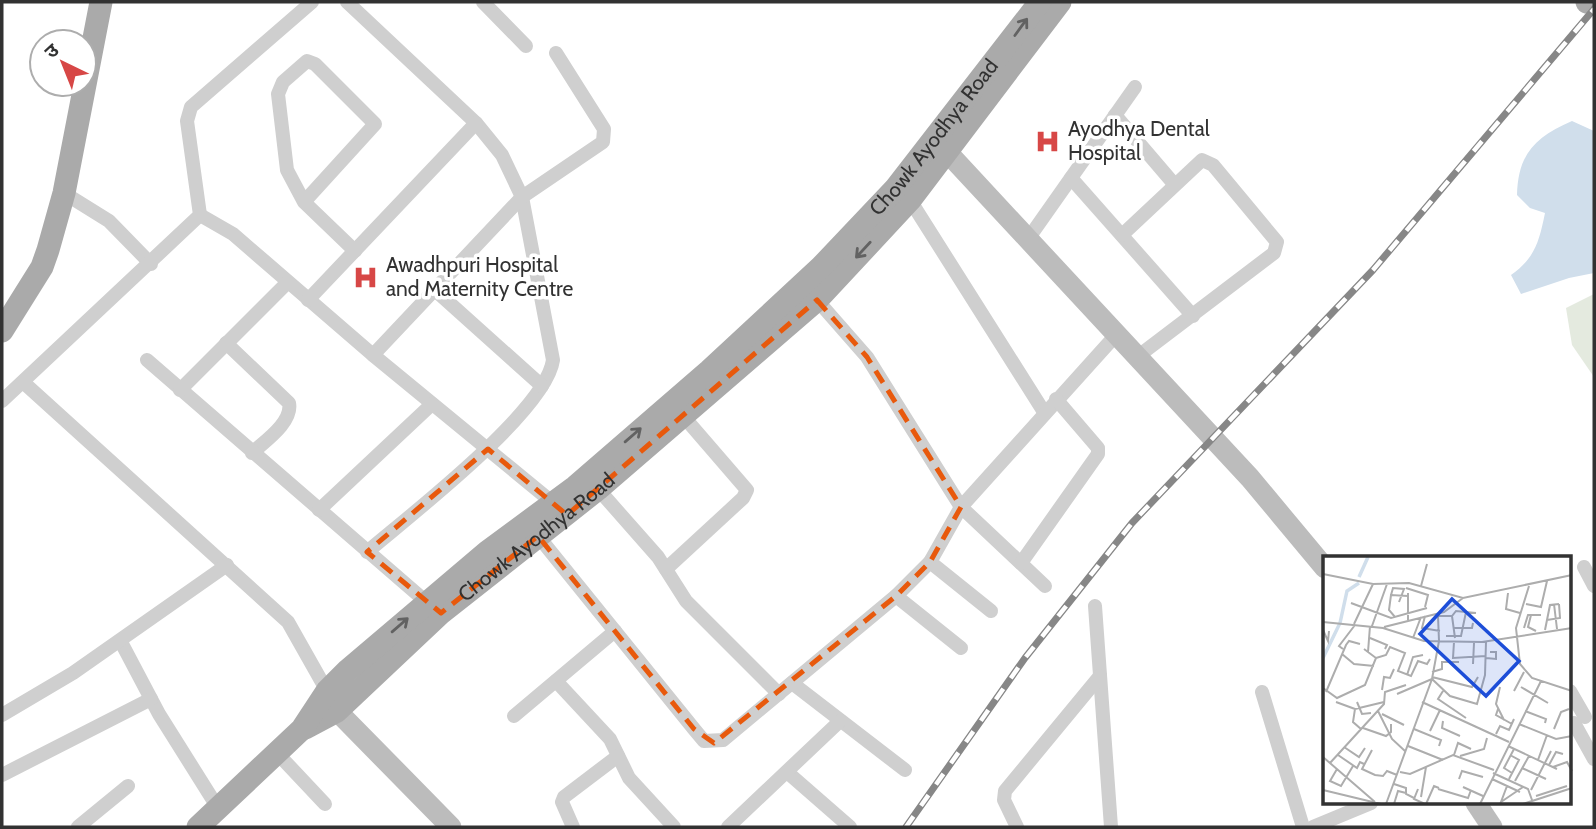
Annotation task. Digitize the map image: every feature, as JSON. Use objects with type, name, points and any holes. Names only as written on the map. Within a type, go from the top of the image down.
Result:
[{"type":"main road","points":[[2,331],[42,267],[64,193],[102,2]]},
{"type":"main road","name":"Chowk Ayodhya Road","points":[[434,608],[538,536],[560,509],[821,267],[895,189],[973,92],[1040,2]]},
{"type":"main road","name":"Chowk Ayodhya Road","points":[[560,509],[598,489],[817,300],[910,200],[1060,2]]},
{"type":"main road","points":[[1587,2],[1594,2]]},
{"type":"main road","points":[[198,827],[434,608],[560,509]]},
{"type":"street","points":[[347,2],[476,123],[502,155],[522,197],[553,360],[551,371],[542,386],[488,449],[367,552]]},
{"type":"street","points":[[483,2],[526,46]]},
{"type":"street","points":[[200,215],[187,121],[188,111],[194,102],[308,3]]},
{"type":"street","points":[[373,355],[522,197],[597,149],[606,135],[556,53]]},
{"type":"street","points":[[304,202],[375,124],[315,64],[307,61],[283,82],[278,94],[287,170],[304,202],[355,251]]},
{"type":"street","points":[[1028,239],[1135,87]]},
{"type":"street","points":[[1115,115],[1174,184]]},
{"type":"street","points":[[308,300],[476,123]]},
{"type":"street","points":[[948,153],[1267,497],[1323,566]]},
{"type":"street","points":[[1122,236],[1196,163],[1208,162],[1277,242],[1274,253],[1137,357]]},
{"type":"street","points":[[1071,178],[1193,316]]},
{"type":"street","points":[[64,193],[109,220],[151,264]]},
{"type":"street","points":[[910,200],[1044,412]]},
{"type":"street","points":[[2,401],[151,264],[200,215]]},
{"type":"street","points":[[200,215],[233,234],[287,283],[560,509]]},
{"type":"street","points":[[180,390],[287,283]]},
{"type":"street","points":[[435,290],[542,386]]},
{"type":"street","points":[[817,300],[867,357],[961,507],[1045,586]]},
{"type":"street","points":[[538,536],[704,741],[723,740],[896,596],[930,562],[961,507],[1116,335]]},
{"type":"street","points":[[226,343],[289,404],[290,411],[286,419],[252,453]]},
{"type":"street","points":[[147,360],[434,608]]},
{"type":"street","points":[[23,382],[288,622],[332,701],[452,827]]},
{"type":"street","points":[[1021,563],[1098,454],[1098,448],[1056,399]]},
{"type":"street","points":[[319,510],[432,404]]},
{"type":"street","points":[[666,569],[743,498],[747,489],[690,411]]},
{"type":"street","points":[[598,489],[666,569],[686,601],[779,694]]},
{"type":"street","points":[[930,562],[991,611]]},
{"type":"street","points":[[2,715],[121,642],[227,565]]},
{"type":"street","points":[[1584,567],[1594,586]]},
{"type":"street","points":[[896,596],[961,648]]},
{"type":"street","points":[[1095,606],[1111,827]]},
{"type":"street","points":[[514,716],[615,631]]},
{"type":"street","points":[[121,642],[151,699],[225,802]]},
{"type":"street","points":[[1017,827],[1004,800],[1005,791],[1100,676]]},
{"type":"street","points":[[556,681],[610,739],[629,778],[674,827]]},
{"type":"street","points":[[792,683],[905,770]]},
{"type":"street","points":[[1262,692],[1303,827]]},
{"type":"street","points":[[1572,696],[1594,759]]},
{"type":"street","points":[[2,775],[151,699]]},
{"type":"street","points":[[728,827],[840,721]]},
{"type":"street","points":[[277,753],[325,804]]},
{"type":"street","points":[[573,827],[562,802],[564,797],[618,756]]},
{"type":"street","points":[[786,772],[850,827]]},
{"type":"street","points":[[78,827],[128,786]]},
{"type":"street","points":[[1313,827],[1369,804]]},
{"type":"street","points":[[1477,804],[1492,827]]},
{"type":"highlighted area","points":[[817,300],[867,357],[961,507],[930,562],[896,596],[714,743],[694,729],[538,536],[441,613],[367,552],[488,449],[567,515]]},
{"type":"shaded area","points":[[1594,294],[1594,377],[1572,345],[1566,308]]},
{"type":"water","points":[[1572,121],[1594,131],[1594,273],[1569,278],[1521,294],[1511,275],[1531,256],[1541,233],[1545,213],[1530,208],[1517,195],[1521,168],[1531,149],[1539,141]]},
{"type":"railway","points":[[906,827],[1025,658],[1132,523],[1373,270],[1594,9]]},
{"type":"place","name":"Ayodhya Dental Hospital","points":[[1048,141]]},
{"type":"place","name":"Awadhpuri Hospital and Maternity Centre","points":[[366,277]]}]
